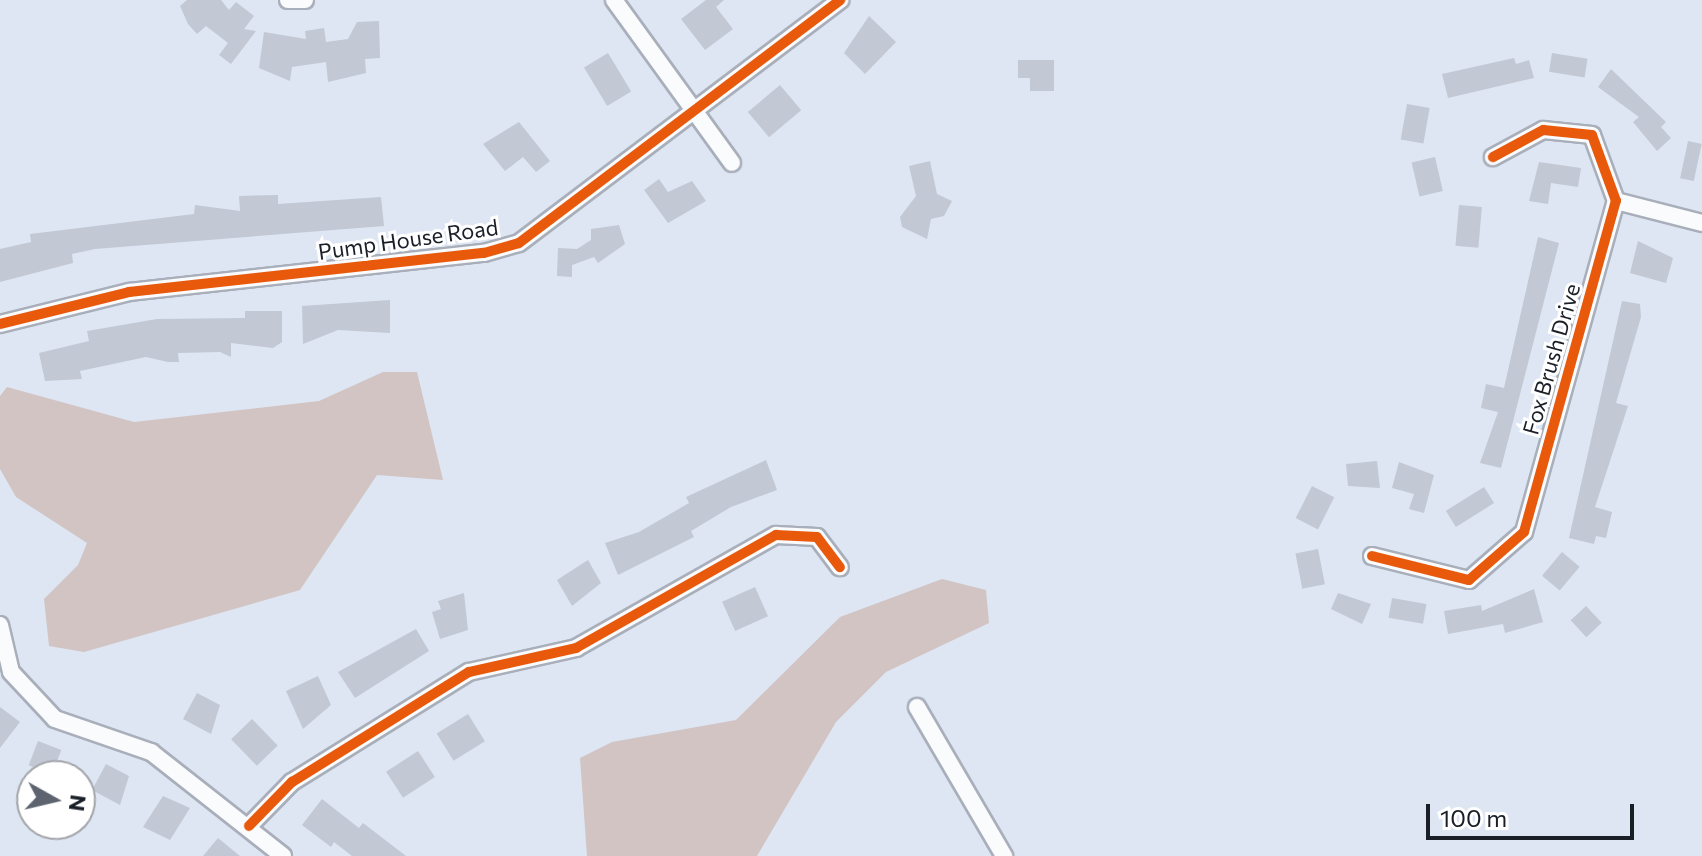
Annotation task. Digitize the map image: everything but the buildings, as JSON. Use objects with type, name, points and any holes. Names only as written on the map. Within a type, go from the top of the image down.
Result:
[{"type":"street","points":[[288,0],[305,0]]},
{"type":"street","points":[[614,0],[732,163]]},
{"type":"street","name":"Pump House Road","points":[[0,324],[129,292],[484,253],[519,243],[840,0]]},
{"type":"street","points":[[1493,157],[1543,130],[1592,135],[1616,201],[1702,223]]},
{"type":"street","name":"Fox Brush Drive","points":[[1372,556],[1469,580],[1524,532],[1616,201]]},
{"type":"street","points":[[249,826],[292,782],[469,672],[576,648],[776,535],[817,537],[840,567]]},
{"type":"street","points":[[0,625],[11,672],[55,719],[151,752],[249,826],[283,856]]},
{"type":"street","points":[[917,707],[1004,856]]},
{"type":"shaded area","points":[[383,372],[417,372],[443,480],[377,475],[300,590],[84,652],[49,646],[44,599],[78,565],[87,543],[16,497],[0,469],[0,396],[7,387],[134,422],[319,401]]},
{"type":"shaded area","points":[[942,579],[986,590],[989,623],[886,672],[836,722],[757,856],[587,856],[580,758],[612,742],[736,720],[840,617]]},
{"type":"cycle path","points":[[0,324],[129,292],[484,253],[519,243],[840,0]]},
{"type":"cycle path","points":[[1372,556],[1469,580],[1524,532],[1616,201],[1592,135],[1543,130],[1493,157]]},
{"type":"cycle path","points":[[249,826],[292,782],[469,672],[576,648],[776,535],[817,537],[840,567]]}]
